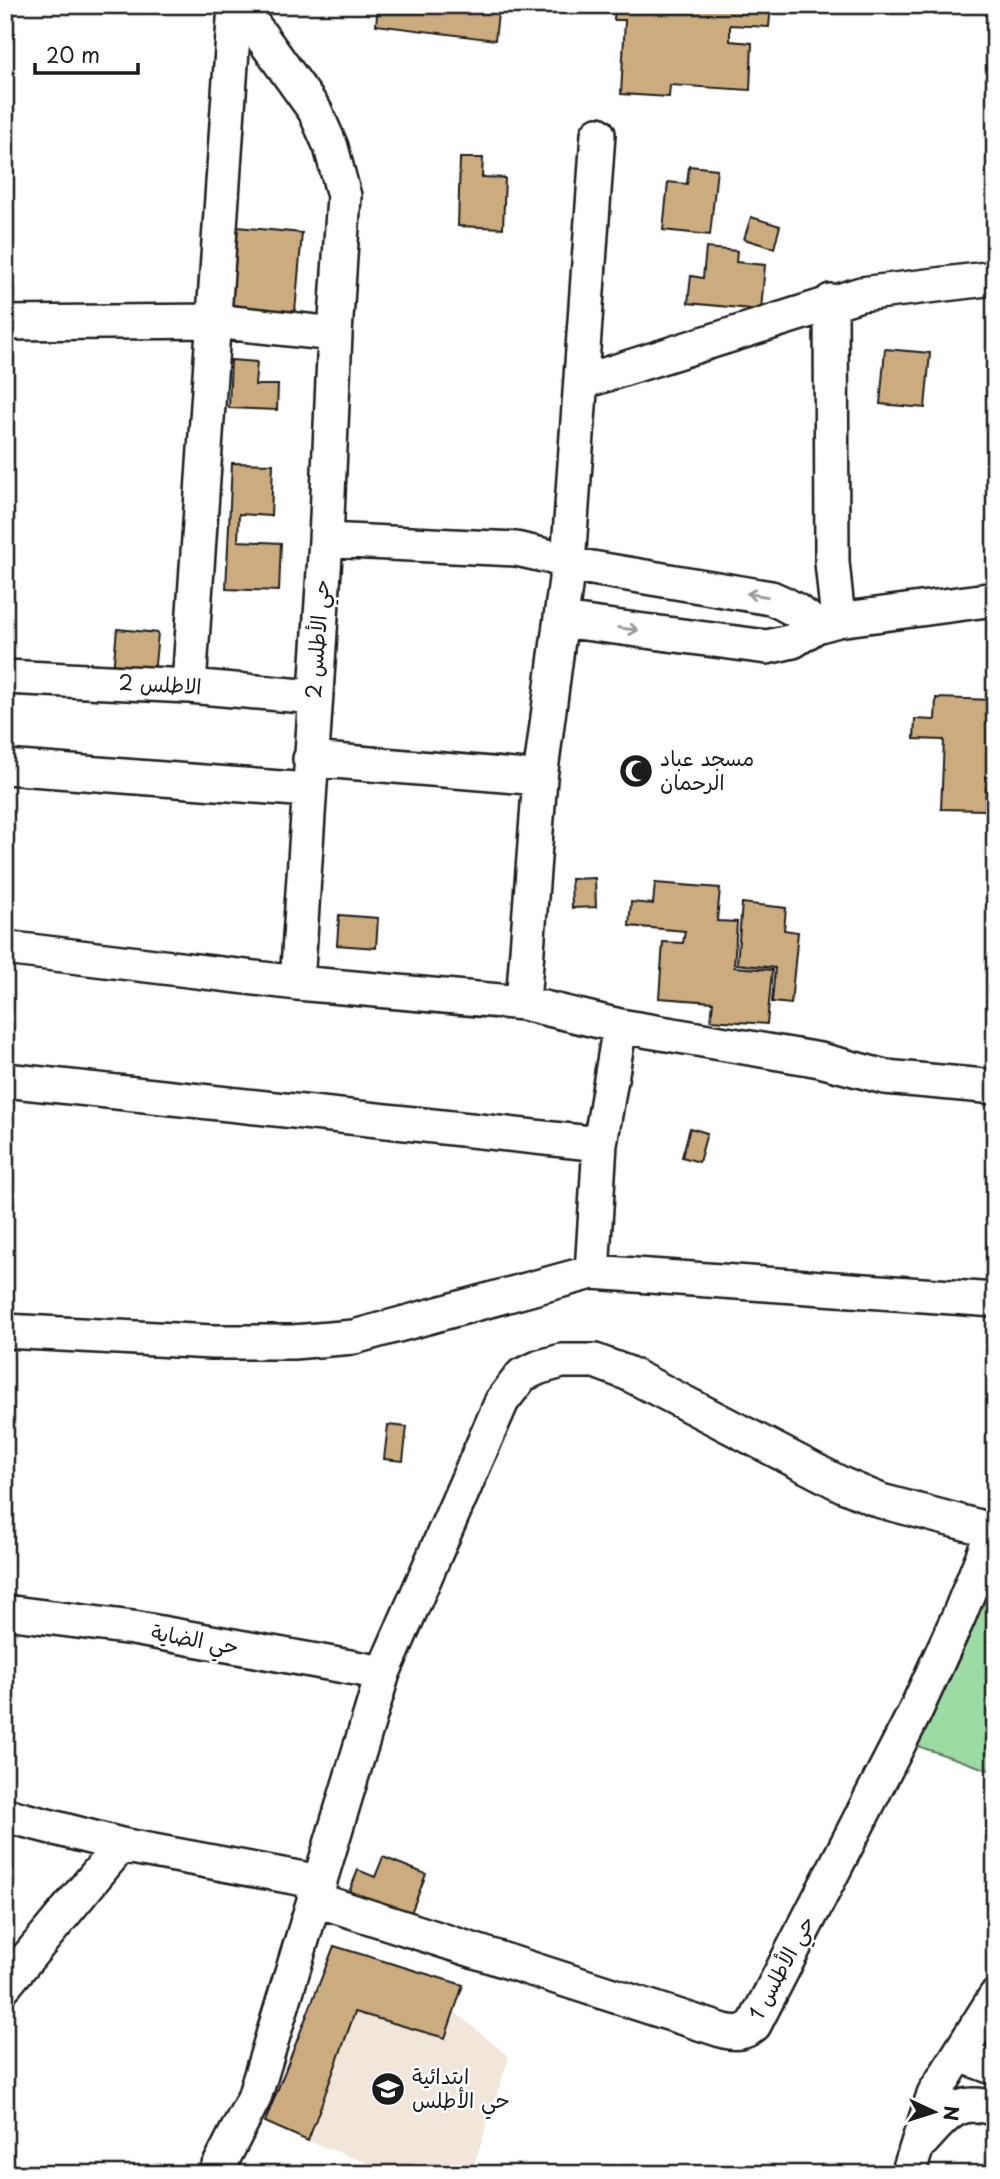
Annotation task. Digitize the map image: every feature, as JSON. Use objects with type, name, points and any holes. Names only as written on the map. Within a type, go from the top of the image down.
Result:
[{"type":"street","points":[[189,686],[237,5]]},
{"type":"street","name":"حي الأطلس 2","points":[[237,5],[315,111],[331,147],[344,196],[326,540],[297,983]]},
{"type":"street","points":[[523,1003],[540,778],[568,564],[598,134]]},
{"type":"street","points":[[582,382],[861,294],[995,278]]},
{"type":"street","points":[[827,623],[832,562],[831,302]]},
{"type":"street","points":[[5,323],[214,321],[335,334]]},
{"type":"street","points":[[326,540],[516,550],[552,557],[568,564],[771,598],[827,623]]},
{"type":"street","points":[[561,620],[767,647],[793,641],[827,623],[995,599]]},
{"type":"street","name":"الاطلس 2","points":[[5,677],[189,686],[314,697]]},
{"type":"street","points":[[5,767],[540,778]]},
{"type":"street","points":[[5,948],[297,983],[523,1003],[620,1026],[820,1060],[885,1077],[995,1087]]},
{"type":"street","points":[[592,1272],[600,1144],[620,1026]]},
{"type":"street","points":[[5,1080],[600,1144]]},
{"type":"street","points":[[5,1331],[212,1342],[293,1342],[354,1337],[592,1272],[995,1300]]},
{"type":"street","points":[[215,2174],[254,2098],[383,1674],[502,1401],[522,1375],[562,1361],[595,1361],[627,1373],[842,1485],[881,1501],[994,1531]]},
{"type":"street","name":"حي الأطلس 1","points":[[317,1890],[724,2031],[734,2034],[745,2032],[754,2025],[914,1714],[994,1531]]},
{"type":"street","name":"حي الضاية","points":[[5,1612],[133,1628],[383,1674]]},
{"type":"street","points":[[5,1815],[317,1890]]},
{"type":"street","points":[[5,1985],[121,1845]]},
{"type":"street","points":[[912,2160],[934,2094],[995,1997]]},
{"type":"street","points":[[960,2055],[995,2068]]},
{"type":"street","points":[[912,2160],[949,2111],[966,2106],[987,2106],[995,2109]]},
{"type":"shaded area","name":"ابتدائية حي الأطلس","points":[[334,1946],[463,1985],[455,2012],[509,2057],[471,2174],[398,2174],[265,2122]]},
{"type":"green space","points":[[973,1593],[995,1598],[995,1772],[914,1745]]},
{"type":"building","points":[[378,5],[499,5],[495,40],[376,25]]},
{"type":"building","points":[[615,5],[771,5],[769,27],[730,25],[730,41],[752,43],[750,90],[670,85],[669,97],[621,94],[625,20],[614,20]]},
{"type":"building","points":[[460,158],[483,158],[482,177],[505,178],[503,228],[458,226]]},
{"type":"building","points":[[689,166],[717,169],[710,235],[663,230],[668,182],[687,184]]},
{"type":"building","points":[[751,217],[780,226],[774,248],[744,239]]},
{"type":"building","points":[[237,227],[302,233],[295,312],[231,307]]},
{"type":"building","points":[[706,248],[737,251],[736,262],[765,265],[761,310],[688,303],[691,276],[703,278]]},
{"type":"building","points":[[885,349],[930,353],[925,408],[880,404]]},
{"type":"building","points":[[231,360],[257,362],[255,385],[278,385],[277,410],[229,408]]},
{"type":"building","points":[[232,463],[273,464],[271,516],[239,514],[238,541],[281,543],[279,591],[226,589]]},
{"type":"building","points":[[117,629],[158,633],[154,675],[113,671]]},
{"type":"building","points":[[936,698],[995,700],[995,787],[986,787],[985,810],[941,809],[944,740],[914,739],[915,719],[935,720]]},
{"type":"building","points":[[595,878],[596,907],[572,908],[571,879]]},
{"type":"building","points":[[655,883],[720,888],[717,921],[737,922],[734,967],[772,970],[767,1024],[711,1020],[713,1002],[659,998],[663,942],[683,943],[685,931],[629,926],[631,902],[653,904]]},
{"type":"building","points":[[742,903],[786,908],[784,930],[798,932],[791,1004],[772,1002],[775,968],[737,964]]},
{"type":"building","points":[[339,915],[378,918],[376,948],[337,945]]},
{"type":"building","points":[[690,1128],[707,1133],[699,1162],[682,1157]]},
{"type":"building","points":[[388,1425],[407,1427],[403,1461],[384,1459]]},
{"type":"building","points":[[383,1857],[426,1874],[406,1926],[345,1902],[358,1870],[375,1877]]},
{"type":"building","points":[[334,1946],[463,1985],[445,2038],[355,2012],[308,2141],[265,2122]]},
{"type":"place","name":"مسجد عباد الرحمان","points":[[636,771]]},
{"type":"place","name":"ابتدائية حي الأطلس","points":[[388,2089]]}]
